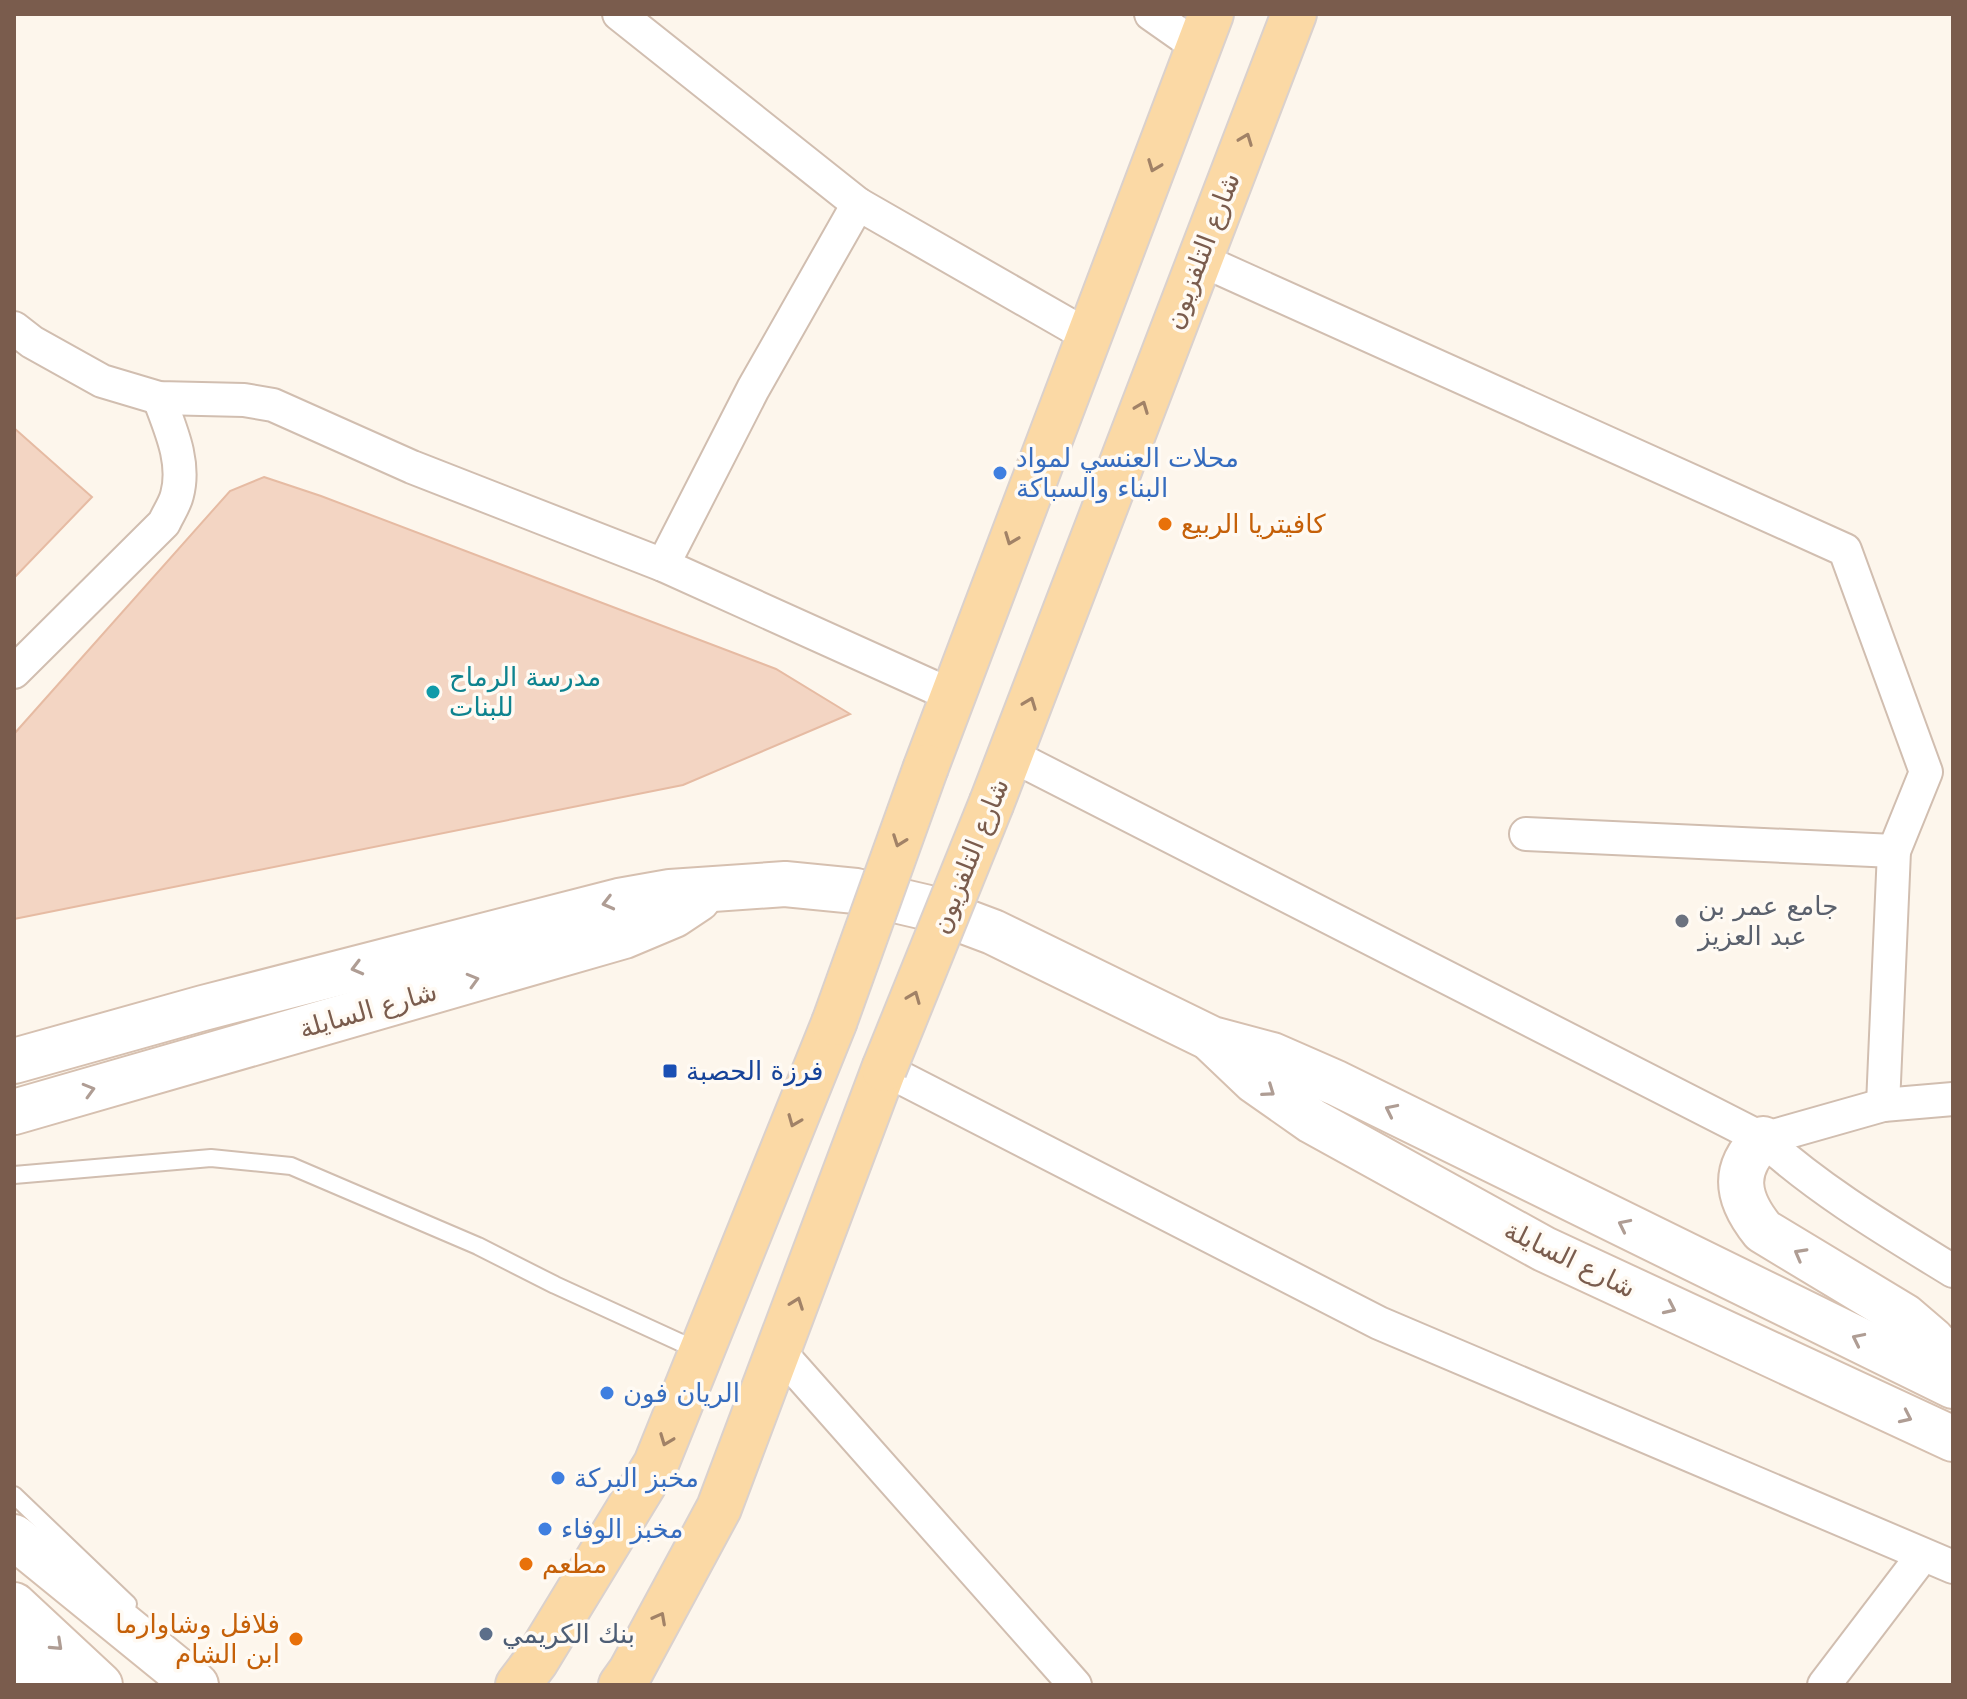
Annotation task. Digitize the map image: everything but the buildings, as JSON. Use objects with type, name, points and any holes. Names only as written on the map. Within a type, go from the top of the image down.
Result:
[{"type":"main road","name":"شارع التلفزيون","points":[[621,1685],[719,1508],[884,1069],[1011,755],[1294,14]]},
{"type":"main road","points":[[518,1685],[536,1661],[656,1464],[834,1023],[951,695],[1205,30]]},
{"type":"main road","name":"شارع السايلة","points":[[14,1061],[203,1008],[619,901],[670,892],[785,884],[856,891],[929,908],[1006,938],[1212,1039],[1272,1055],[1336,1083],[1953,1386]]},
{"type":"main road","name":"شارع السايلة","points":[[14,1112],[624,936],[674,915],[713,889]]},
{"type":"main road","name":"شارع السايلة","points":[[1212,1039],[1255,1081],[1312,1121],[1544,1249],[1953,1439]]},
{"type":"main road","points":[[1763,1139],[1751,1150],[1741,1181],[1742,1197],[1750,1215],[1763,1231],[1904,1316],[1932,1340],[1953,1364]]},
{"type":"main road","points":[[14,1537],[185,1676]]},
{"type":"main road","points":[[14,1605],[100,1685]]},
{"type":"main road","points":[[14,1658],[46,1685]]},
{"type":"street","points":[[619,14],[858,204],[1090,337]]},
{"type":"street","points":[[1151,14],[1205,30]]},
{"type":"street","points":[[663,565],[753,389],[858,204]]},
{"type":"street","points":[[1199,259],[1845,550],[1940,772],[1894,851],[1883,1105]]},
{"type":"street","points":[[14,328],[32,342],[102,381],[159,398],[244,400],[273,405],[412,467],[663,565],[951,695]]},
{"type":"street","points":[[14,672],[164,523],[177,495],[180,468],[173,436],[159,398]]},
{"type":"street","points":[[1011,755],[1763,1139],[1790,1164],[1953,1271]]},
{"type":"street","points":[[1526,834],[1894,851]]},
{"type":"street","points":[[884,1069],[1379,1323],[1953,1567]]},
{"type":"street","points":[[1763,1139],[1883,1105],[1953,1099]]},
{"type":"street","points":[[779,1351],[1075,1685]]},
{"type":"street","points":[[1824,1685],[1923,1555]]},
{"type":"lane","points":[[14,1175],[211,1158],[291,1166],[478,1246],[700,1352]]},
{"type":"lane","points":[[14,1495],[141,1616],[185,1676]]},
{"type":"place","name":"محلات العنسي لمواد البناء والسباكة","points":[[1000,473]]},
{"type":"place","name":"كافيتريا الربيع","points":[[1165,524]]},
{"type":"place","name":"مدرسة الرماح للبنات","points":[[433,692]]},
{"type":"place","name":"جامع عمر بن عبد العزيز","points":[[1682,921]]},
{"type":"place","name":"فرزة الحصبة","points":[[670,1071]]},
{"type":"place","name":"الريان فون","points":[[607,1393]]},
{"type":"place","name":"مخبز البركة","points":[[558,1478]]},
{"type":"place","name":"مخبز الوفاء","points":[[545,1529]]},
{"type":"place","name":"مطعم","points":[[526,1564]]},
{"type":"place","name":"بنك الكريمي","points":[[486,1634]]},
{"type":"place","name":"فلافل وشاوارما ابن الشام","points":[[296,1639]]}]
